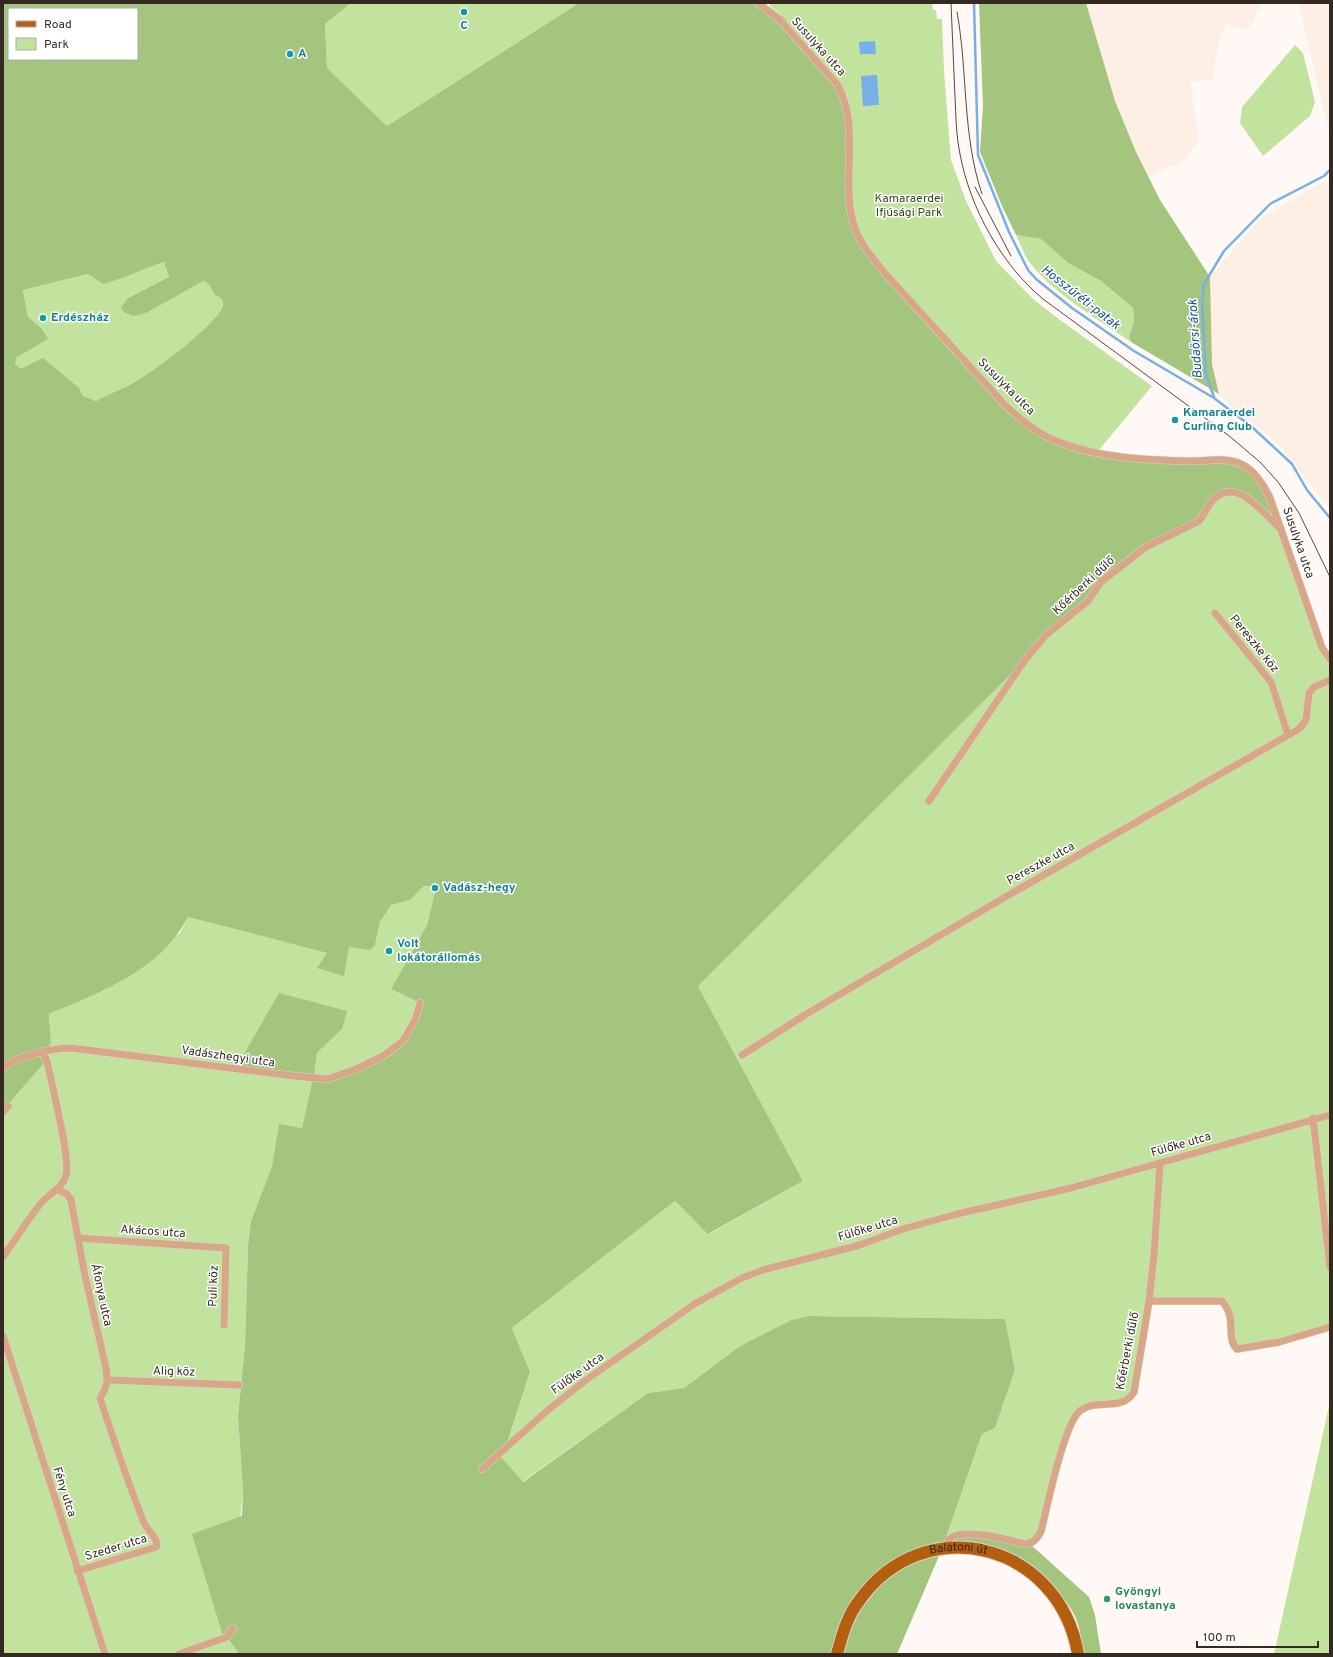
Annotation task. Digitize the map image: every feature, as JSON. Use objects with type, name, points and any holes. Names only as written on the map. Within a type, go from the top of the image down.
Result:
[{"type":"main road","name":"Balatoni út","points":[[837,1654],[849,1618],[858,1602],[880,1577],[908,1559],[921,1554],[948,1549],[971,1548],[1015,1561],[1030,1571],[1053,1594],[1067,1615],[1073,1630],[1078,1654]]},
{"type":"street","name":"Susulyka utca","points":[[758,3],[779,19],[837,84],[842,92],[846,102],[848,116],[850,209],[853,223],[866,250],[883,271],[1006,406],[1040,433],[1054,440],[1096,452],[1130,458],[1191,462],[1224,460],[1241,464],[1251,470],[1265,487],[1322,648],[1330,659]]},
{"type":"street","name":"Kőérberki dűlő","points":[[929,801],[1025,660],[1046,635],[1088,601],[1101,582],[1146,547],[1199,521],[1213,500],[1227,492],[1236,493],[1254,502],[1281,529]]},
{"type":"street","name":"Pereszke köz","points":[[1216,613],[1271,682],[1288,735]]},
{"type":"street","name":"Pereszke utca","points":[[742,1055],[808,1013],[1006,896],[1300,728],[1306,720],[1310,690],[1330,680]]},
{"type":"street","name":"Vadászhegyi utca","points":[[3,1068],[11,1063],[43,1052],[62,1048],[80,1048],[217,1065],[242,1070],[327,1079],[354,1070],[395,1048],[410,1032],[420,1003]]},
{"type":"street","points":[[3,1257],[43,1202],[58,1190],[64,1180],[68,1167],[47,1061],[43,1052]]},
{"type":"street","points":[[3,1112],[8,1106]]},
{"type":"street","name":"Fülőke utca","points":[[482,1469],[548,1410],[586,1380],[696,1303],[742,1278],[770,1268],[860,1245],[910,1227],[957,1214],[1071,1188],[1313,1118],[1330,1115]]},
{"type":"street","points":[[1313,1118],[1330,1267]]},
{"type":"street","name":"Kőérberki dűlő","points":[[948,1549],[949,1539],[959,1535],[984,1534],[1025,1544],[1030,1544],[1036,1540],[1041,1531],[1063,1447],[1076,1413],[1089,1406],[1124,1402],[1130,1398],[1134,1392],[1149,1302],[1154,1255],[1160,1162]]},
{"type":"street","name":"Áfonya utca","points":[[58,1190],[66,1194],[71,1200],[108,1380]]},
{"type":"street","name":"Akácos utca","points":[[78,1238],[226,1248]]},
{"type":"street","name":"Puli köz","points":[[224,1325],[226,1248]]},
{"type":"street","points":[[1149,1302],[1222,1301],[1228,1308],[1231,1316],[1231,1339],[1233,1345],[1237,1349],[1279,1342],[1330,1327]]},
{"type":"street","name":"Fény utca","points":[[3,1336],[105,1654]]},
{"type":"street","name":"Alig köz","points":[[108,1380],[239,1385]]},
{"type":"street","name":"Szeder utca","points":[[78,1571],[157,1546],[157,1542],[145,1525],[128,1482],[100,1398],[106,1390],[108,1380]]},
{"type":"street","points":[[179,1654],[227,1637],[233,1628]]},
{"type":"shaded area","points":[[1086,3],[1254,3],[1261,7],[1248,30],[1225,24],[1220,38],[1212,80],[1190,82],[1199,142],[1181,163],[1166,168],[1149,177],[1136,152],[1115,101]]},
{"type":"shaded area","points":[[1298,3],[1330,3],[1330,135]]},
{"type":"shaded area","points":[[1330,178],[1330,508],[1278,444],[1219,394],[1212,364],[1210,277],[1260,219]]},
{"type":"green space","points":[[3,3],[351,3],[325,24],[327,68],[387,126],[579,3],[764,3],[784,17],[800,39],[839,83],[846,94],[850,109],[852,197],[856,222],[861,236],[885,270],[1012,408],[1042,431],[1055,437],[1099,450],[1123,454],[1229,464],[1249,473],[1256,479],[1266,495],[1276,525],[1236,493],[1221,494],[1205,514],[1146,547],[1101,582],[1088,601],[1025,660],[698,986],[803,1181],[708,1234],[675,1201],[512,1328],[530,1372],[502,1458],[523,1482],[648,1393],[684,1388],[740,1346],[791,1320],[810,1316],[1005,1319],[1015,1370],[995,1428],[982,1434],[942,1549],[897,1654],[239,1654],[229,1640],[223,1636],[192,1534],[242,1516],[243,1491],[238,1416],[245,1345],[248,1245],[251,1221],[272,1166],[279,1124],[302,1128],[313,1079],[239,1067],[240,1061],[279,993],[347,1011],[342,1029],[317,1053],[314,1076],[339,1076],[403,1041],[420,1003],[391,989],[427,925],[436,887],[424,886],[410,900],[391,905],[380,922],[375,945],[370,950],[349,947],[344,976],[317,968],[327,953],[188,917],[176,935],[162,951],[146,965],[109,988],[49,1014],[51,1042],[44,1063],[3,1110]],"holes":[[[164,262],[169,277],[128,298],[121,307],[124,312],[133,316],[146,313],[203,281],[209,285],[214,294],[221,298],[223,302],[221,309],[213,320],[186,345],[130,385],[96,401],[83,396],[79,388],[43,358],[21,369],[15,364],[17,357],[48,339],[41,328],[28,317],[23,290],[88,274],[103,284]]]},
{"type":"green space","points":[[351,3],[579,3],[387,126],[327,68],[325,24]]},
{"type":"green space","name":"Kamaraerdei Ifjúsági Park","points":[[769,3],[932,3],[933,10],[936,10],[937,19],[942,19],[944,71],[951,160],[966,201],[996,261],[1033,299],[1152,386],[1099,450],[1055,437],[1042,431],[1012,408],[885,270],[861,236],[856,223],[800,39],[784,17],[770,6]]},
{"type":"green space","points":[[979,3],[1086,3],[1115,101],[1136,152],[1160,200],[1210,277],[1212,364],[1219,394],[1131,342],[1129,336],[1134,322],[1133,308],[1101,281],[1068,263],[1041,239],[1016,235],[1002,206],[980,152],[983,105]]},
{"type":"green space","points":[[1295,45],[1303,53],[1315,102],[1310,116],[1263,156],[1240,123],[1242,107]]},
{"type":"green space","points":[[1016,235],[1041,239],[1068,263],[1101,281],[1133,308],[1134,322],[1129,336],[1131,342],[1074,304],[1047,281],[1026,257]]},
{"type":"green space","points":[[164,261],[169,277],[128,298],[203,281],[209,285],[214,294],[221,298],[223,302],[221,309],[213,320],[201,332],[171,357],[143,377],[130,385],[96,401],[83,396],[79,388],[21,369],[15,364],[17,357],[41,328],[28,317],[23,290],[88,274],[103,284]]},
{"type":"green space","points":[[1236,493],[1276,525],[1330,659],[1330,1327],[1237,1349],[1232,1325],[1222,1301],[1149,1301],[1130,1398],[1089,1406],[1072,1421],[1041,1531],[1030,1544],[959,1535],[942,1549],[982,1434],[995,1428],[1015,1370],[1005,1319],[810,1316],[791,1320],[740,1346],[684,1388],[648,1393],[522,1482],[502,1458],[530,1372],[512,1328],[675,1201],[709,1234],[803,1181],[698,986],[1101,582],[1213,500]]},
{"type":"green space","points":[[424,886],[436,887],[427,925],[391,989],[420,1003],[403,1041],[339,1076],[314,1076],[317,1053],[342,1029],[279,993],[314,1079],[302,1128],[279,1125],[272,1166],[251,1221],[248,1245],[245,1345],[238,1416],[243,1491],[229,1640],[239,1654],[3,1654],[3,1110],[51,1042],[49,1014],[108,988],[180,933],[188,917],[328,953],[349,947],[375,945],[380,922],[391,905],[410,900]]},
{"type":"green space","points":[[1330,1402],[1330,1654],[1274,1654]]},
{"type":"green space","points":[[959,1535],[1030,1544],[1089,1597],[1095,1615],[1101,1654],[1082,1654],[1079,1627],[1072,1611],[1059,1593],[1036,1569],[1013,1554],[971,1544],[954,1543],[951,1537]]},
{"type":"water","points":[[875,41],[876,54],[860,54],[859,42]]},
{"type":"water","points":[[877,75],[879,105],[863,106],[861,76]]},
{"type":"waterway","name":"Hosszúréti-patak","points":[[974,3],[978,155],[1009,232],[1028,270],[1036,279],[1072,308],[1134,351],[1214,398],[1252,427],[1292,464],[1307,490],[1330,518]]},
{"type":"waterway","name":"Budaörsi-árok","points":[[1214,397],[1206,375],[1202,302],[1204,284],[1224,251],[1270,204],[1324,176],[1330,170]]},
{"type":"tram line","points":[[951,3],[956,126],[960,154],[971,195],[990,234],[1001,252],[1028,285],[1043,299],[1228,435],[1260,462],[1278,482],[1299,513],[1330,577]]},
{"type":"tram line","points":[[957,12],[963,57],[971,149],[982,194]]},
{"type":"tram line","points":[[975,187],[1011,256]]},
{"type":"place","name":"C","points":[[464,12]]},
{"type":"place","name":"A","points":[[290,54]]},
{"type":"place","name":"Erdészház","points":[[43,318]]},
{"type":"place","name":"Kamaraerdei Curling Club","points":[[1175,420]]},
{"type":"place","name":"Vadász-hegy","points":[[435,888]]},
{"type":"place","name":"Volt lokátorállomás","points":[[389,951]]},
{"type":"place","name":"Gyöngyi lovastanya","points":[[1107,1599]]}]
